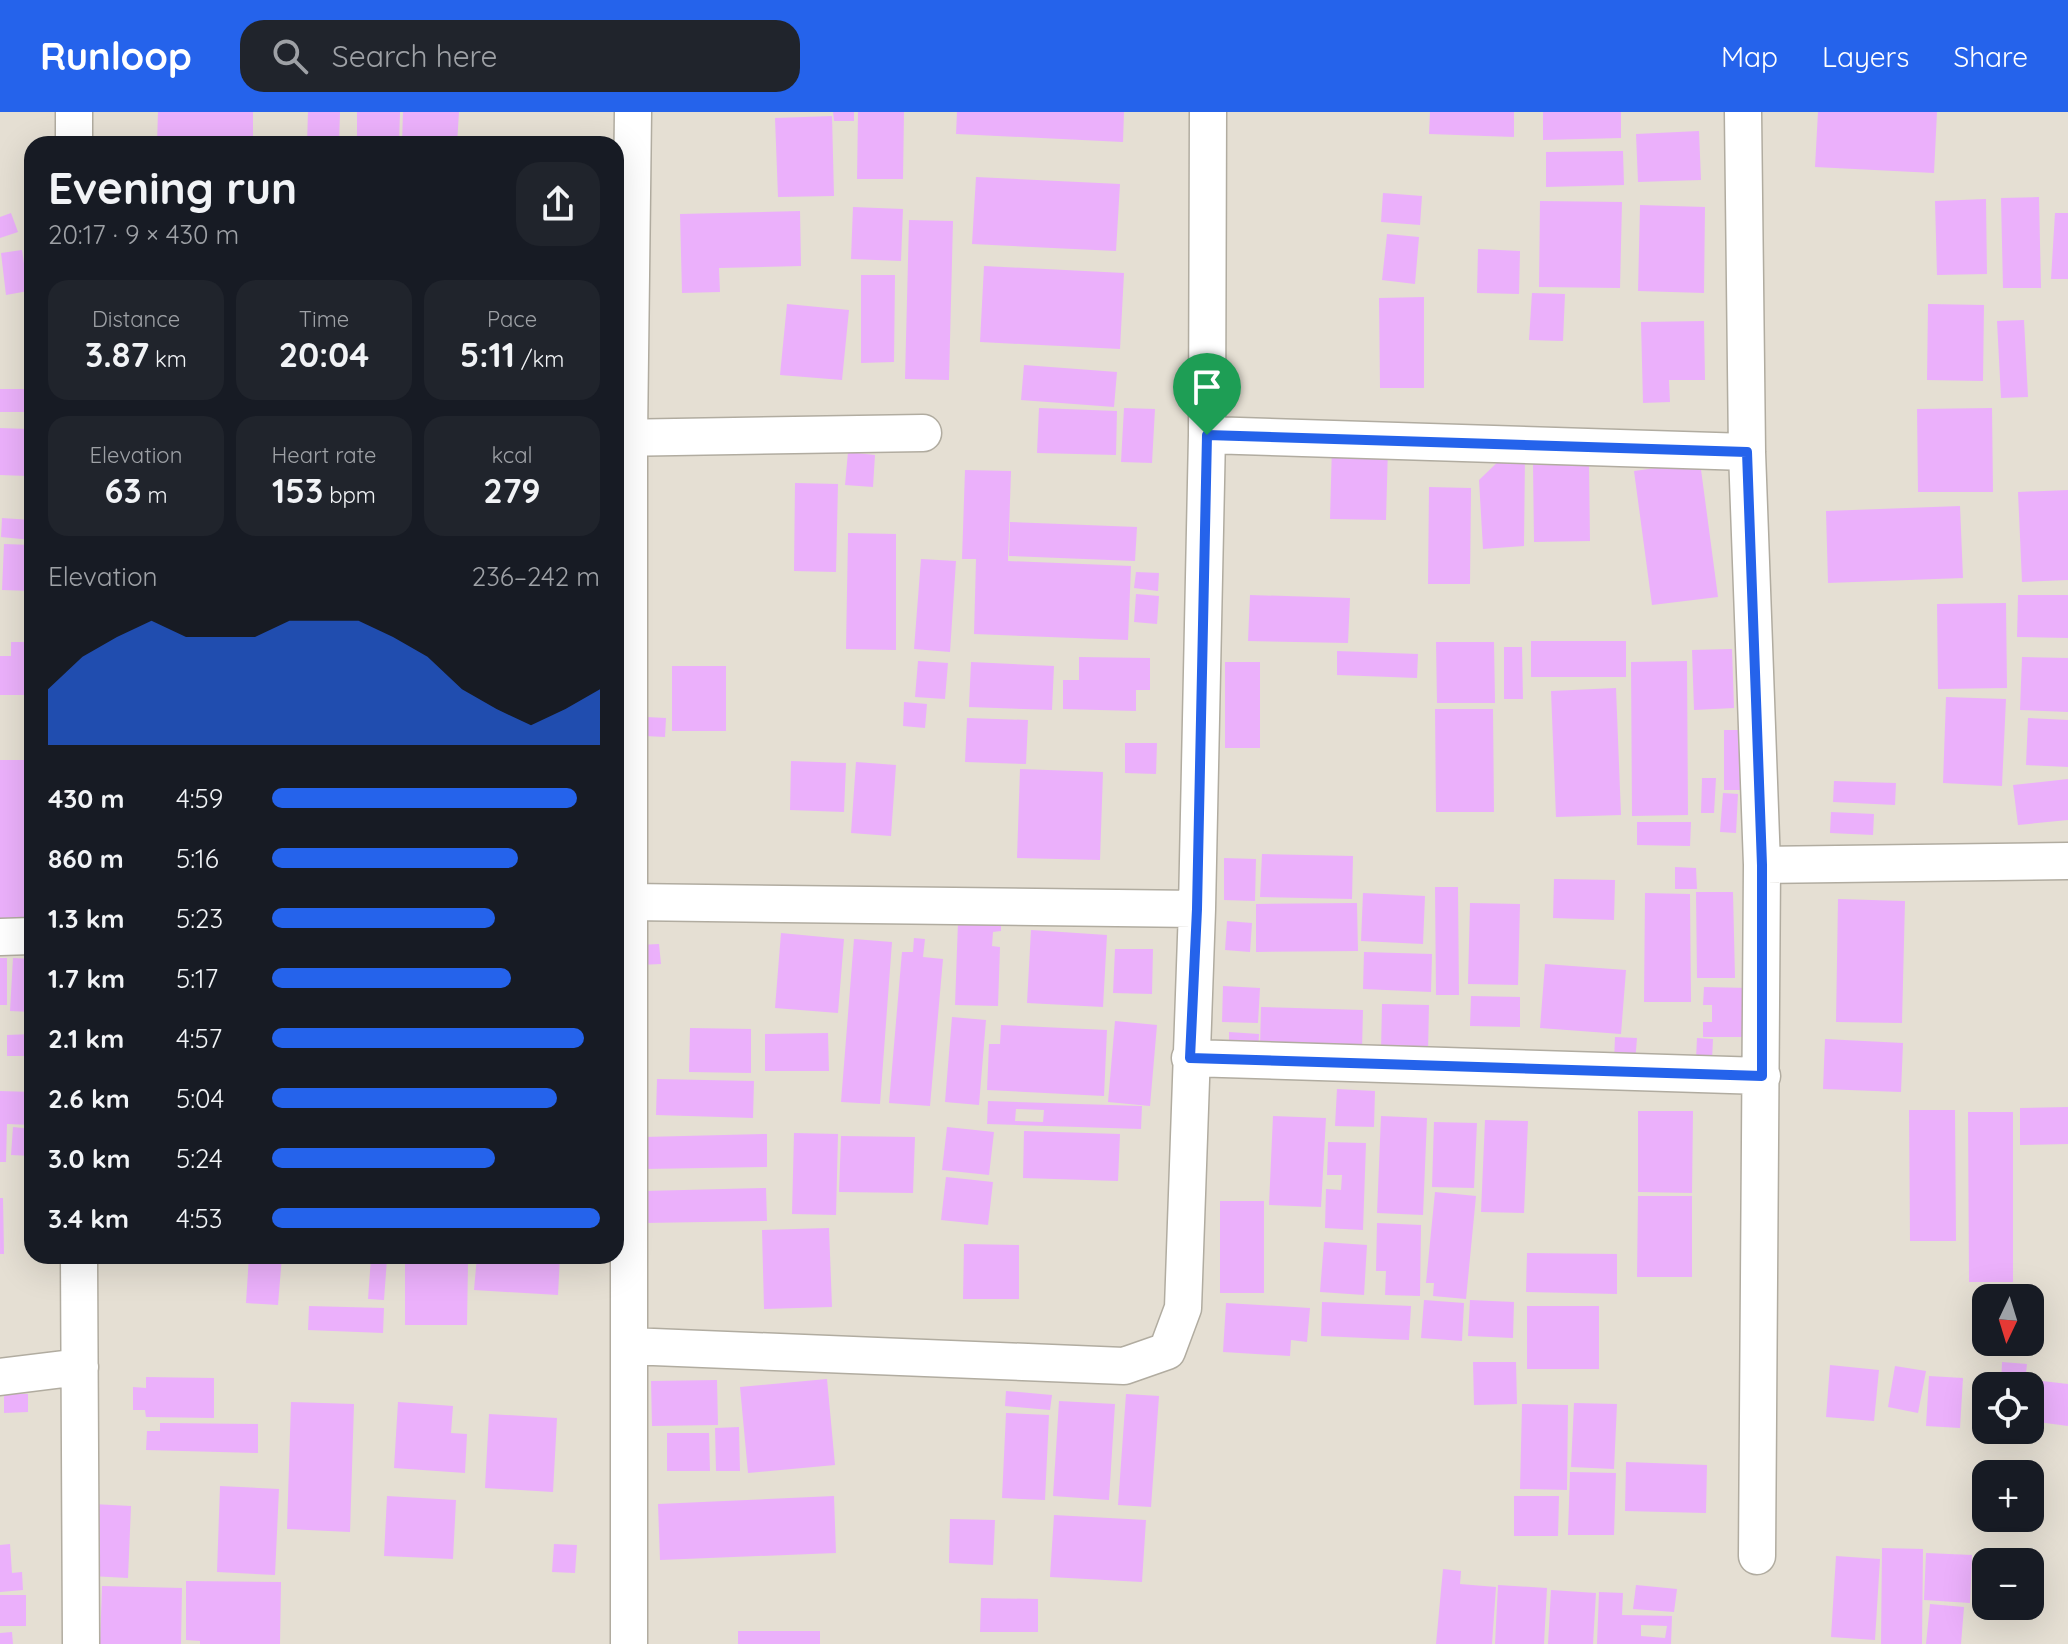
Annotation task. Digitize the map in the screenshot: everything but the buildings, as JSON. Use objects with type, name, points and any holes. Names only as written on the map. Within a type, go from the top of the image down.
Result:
[{"type":"street","points":[[74,112],[74,136]]},
{"type":"street","points":[[624,379],[633,112]]},
{"type":"street","points":[[629,1346],[1124,1366],[1167,1351],[1183,1308],[1197,909],[1207,435],[1208,112]]},
{"type":"street","points":[[1743,112],[1747,452],[1762,865],[1757,1556]]},
{"type":"street","points":[[624,438],[923,433]]},
{"type":"street","points":[[1207,435],[1747,452]]},
{"type":"street","points":[[624,554],[630,902],[629,1644]]},
{"type":"street","points":[[1762,865],[2068,861]]},
{"type":"street","points":[[630,902],[1197,909]]},
{"type":"street","points":[[0,937],[24,936]]},
{"type":"street","points":[[1190,1058],[1762,1076]]},
{"type":"street","points":[[79,1264],[81,1644]]},
{"type":"street","points":[[0,1377],[80,1367]]},
{"type":"route","points":[[1207,435],[1747,452],[1762,865],[1762,1076],[1190,1058],[1197,909],[1207,435]]}]
